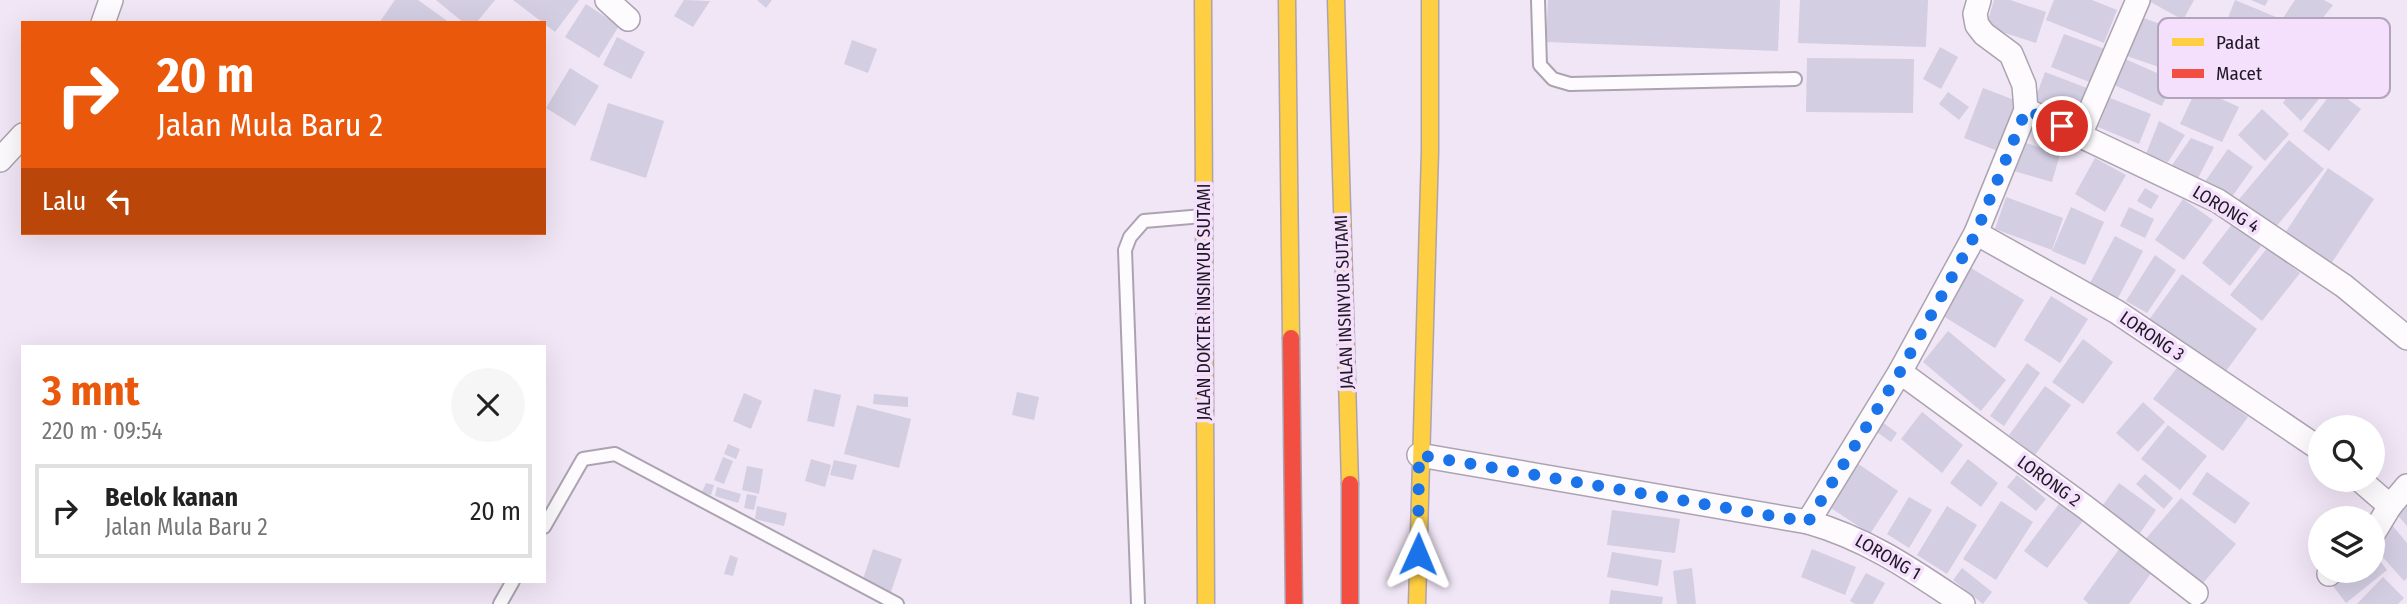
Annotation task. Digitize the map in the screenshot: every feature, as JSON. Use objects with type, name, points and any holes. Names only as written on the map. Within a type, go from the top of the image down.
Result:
[{"type":"main road","name":"JALAN DOKTER INSINYUR SUTAMI","points":[[1203,0],[1206,604]]},
{"type":"main road","points":[[1287,0],[1294,604]]},
{"type":"main road","name":"JALAN INSINYUR SUTAMI","points":[[1336,0],[1350,489],[1350,604]]},
{"type":"main road","points":[[1417,604],[1419,455],[1432,82],[1430,0]]},
{"type":"street","points":[[104,21],[111,0]]},
{"type":"street","points":[[607,0],[628,19]]},
{"type":"street","points":[[1808,522],[1900,372],[1976,233],[2026,110],[2024,85],[2011,54],[1984,34],[1977,25],[1975,14],[1979,0]]},
{"type":"street","points":[[2080,135],[2138,0]]},
{"type":"street","name":"LORONG 4","points":[[2026,110],[2218,201],[2344,286],[2407,338]]},
{"type":"street","points":[[0,160],[21,137]]},
{"type":"street","name":"LORONG 3","points":[[1976,233],[2117,312],[2308,441]]},
{"type":"street","name":"LORONG 2","points":[[1900,372],[2196,593]]},
{"type":"street","name":"LORONG 1","points":[[1419,455],[1808,522],[1853,537],[1903,563],[1963,604]]},
{"type":"street","points":[[2385,513],[2407,486]]},
{"type":"street","points":[[2373,492],[2389,506]]},
{"type":"lane","points":[[1538,0],[1540,65],[1553,79],[1570,84],[1795,79]]},
{"type":"lane","points":[[1138,604],[1125,250],[1130,237],[1144,221],[1204,216]]},
{"type":"lane","points":[[546,524],[583,459],[615,454],[897,604]]},
{"type":"lane","points":[[500,604],[512,583]]},
{"type":"building","points":[[395,0],[418,0],[447,21],[380,21]]},
{"type":"building","points":[[436,0],[495,0],[478,21],[462,21]]},
{"type":"building","points":[[513,0],[579,0],[555,32],[546,25],[546,21],[541,21]]},
{"type":"building","points":[[684,0],[710,1],[693,27],[674,16]]},
{"type":"building","points":[[757,0],[772,0],[766,8]]},
{"type":"building","points":[[1548,0],[1780,0],[1778,51],[1546,42]]},
{"type":"building","points":[[1800,0],[1928,0],[1926,47],[1798,43]]},
{"type":"building","points":[[1994,0],[2010,0],[2046,12],[2036,43],[1986,27]]},
{"type":"building","points":[[2054,0],[2092,0],[2117,10],[2104,43],[2046,20]]},
{"type":"building","points":[[2147,0],[2194,0],[2184,18]]},
{"type":"building","points":[[2235,0],[2276,17],[2275,18],[2228,18]]},
{"type":"building","points":[[2251,0],[2268,0],[2265,6]]},
{"type":"building","points":[[2295,0],[2324,0],[2333,5],[2323,18],[2283,18]]},
{"type":"building","points":[[586,4],[619,26],[599,58],[565,37]]},
{"type":"building","points":[[2141,17],[2158,23],[2158,67],[2127,56]]},
{"type":"building","points":[[2064,34],[2105,49],[2092,83],[2051,67]]},
{"type":"building","points":[[617,37],[645,52],[631,79],[603,65]]},
{"type":"building","points":[[852,40],[877,49],[868,73],[844,64]]},
{"type":"building","points":[[1940,47],[1958,57],[1941,89],[1923,79]]},
{"type":"building","points":[[1807,58],[1914,59],[1913,113],[1806,112]]},
{"type":"building","points":[[2125,59],[2158,73],[2158,98],[2165,98],[2162,106],[2114,85]]},
{"type":"building","points":[[570,68],[599,86],[575,126],[546,108]]},
{"type":"building","points":[[2045,72],[2087,88],[2075,120],[2033,105]]},
{"type":"building","points":[[1983,88],[2017,101],[1998,151],[1964,138]]},
{"type":"building","points":[[1948,92],[1969,107],[1959,120],[1939,104]]},
{"type":"building","points":[[2110,98],[2151,114],[2139,144],[2098,127]]},
{"type":"building","points":[[2192,98],[2219,98],[2239,107],[2222,142],[2180,124]]},
{"type":"building","points":[[2286,98],[2320,98],[2301,121],[2283,103]]},
{"type":"building","points":[[2327,98],[2346,98],[2361,109],[2329,151],[2303,131]]},
{"type":"building","points":[[608,103],[664,121],[646,178],[590,160]]},
{"type":"building","points":[[2262,109],[2289,134],[2265,161],[2238,135]]},
{"type":"building","points":[[2159,121],[2185,135],[2168,162],[2146,154]]},
{"type":"building","points":[[2191,138],[2214,147],[2197,180],[2170,168]]},
{"type":"building","points":[[2289,140],[2324,169],[2270,234],[2235,204]]},
{"type":"building","points":[[2023,142],[2060,154],[2052,182],[2014,171]]},
{"type":"building","points":[[2228,149],[2253,167],[2229,201],[2204,183]]},
{"type":"building","points":[[2095,158],[2126,175],[2105,212],[2075,194]]},
{"type":"building","points":[[2328,168],[2374,199],[2331,264],[2285,233]]},
{"type":"building","points":[[2145,188],[2159,196],[2151,209],[2137,201]]},
{"type":"building","points":[[2006,197],[2063,218],[2052,250],[1995,229]]},
{"type":"building","points":[[2183,199],[2213,220],[2184,260],[2155,240]]},
{"type":"building","points":[[2071,207],[2104,222],[2085,265],[2052,251]]},
{"type":"building","points":[[2129,207],[2154,219],[2145,238],[2120,226]]},
{"type":"building","points":[[2233,223],[2261,246],[2230,286],[2202,263]]},
{"type":"building","points":[[2115,236],[2143,251],[2118,298],[2090,283]]},
{"type":"building","points":[[2268,247],[2300,273],[2262,321],[2230,295]]},
{"type":"building","points":[[2155,255],[2176,270],[2147,313],[2126,301]]},
{"type":"building","points":[[1971,268],[2024,300],[1995,348],[1943,316]]},
{"type":"building","points":[[2182,274],[2257,329],[2220,379],[2146,324]]},
{"type":"building","points":[[2051,296],[2088,319],[2060,363],[2024,340]]},
{"type":"building","points":[[1948,331],[2006,380],[1981,411],[1923,362]]},
{"type":"building","points":[[2083,339],[2113,362],[2083,404],[2052,382]]},
{"type":"building","points":[[2027,363],[2040,373],[2004,426],[1990,416]]},
{"type":"building","points":[[2179,365],[2248,417],[2223,451],[2153,399]]},
{"type":"building","points":[[2045,386],[2071,405],[2035,455],[2009,435]]},
{"type":"building","points":[[814,389],[841,395],[834,427],[807,421]]},
{"type":"building","points":[[1017,392],[1039,397],[1034,420],[1012,415]]},
{"type":"building","points":[[744,393],[762,401],[751,429],[733,421]]},
{"type":"building","points":[[874,394],[908,397],[908,407],[873,404]]},
{"type":"building","points":[[2143,402],[2165,422],[2138,452],[2116,433]]},
{"type":"building","points":[[857,405],[911,419],[899,468],[844,454]]},
{"type":"building","points":[[1922,412],[1963,445],[1942,473],[1901,439]]},
{"type":"building","points":[[1878,419],[1897,433],[1891,442],[1871,428]]},
{"type":"building","points":[[2168,425],[2207,456],[2180,490],[2141,459]]},
{"type":"building","points":[[728,444],[740,449],[736,459],[724,454]]},
{"type":"building","points":[[723,457],[733,461],[724,484],[714,480]]},
{"type":"building","points":[[811,459],[831,465],[825,487],[805,481]]},
{"type":"building","points":[[1968,459],[1998,483],[1981,507],[1950,483]]},
{"type":"building","points":[[834,460],[857,465],[853,480],[830,475]]},
{"type":"building","points":[[1857,463],[1898,491],[1870,534],[1828,506]]},
{"type":"building","points":[[747,466],[763,469],[759,494],[742,490]]},
{"type":"building","points":[[2207,472],[2250,503],[2235,524],[2192,494]]},
{"type":"building","points":[[2145,474],[2173,498],[2164,509],[2136,484]]},
{"type":"building","points":[[2017,475],[2046,499],[2036,511],[2007,487]]},
{"type":"building","points":[[706,483],[714,485],[711,495],[702,492]]},
{"type":"building","points":[[2119,483],[2156,510],[2138,536],[2100,509]]},
{"type":"building","points":[[717,487],[741,494],[738,503],[715,496]]},
{"type":"building","points":[[747,494],[757,496],[754,510],[744,508]]},
{"type":"building","points":[[2407,495],[2407,526],[2392,509]]},
{"type":"building","points":[[1909,497],[1932,510],[1909,548],[1887,534]]},
{"type":"building","points":[[2181,498],[2236,544],[2198,589],[2143,542]]},
{"type":"building","points":[[2062,500],[2085,518],[2047,568],[2024,551]]},
{"type":"building","points":[[2001,501],[2033,522],[1996,580],[1963,559]]},
{"type":"building","points":[[757,506],[787,513],[784,526],[755,519]]},
{"type":"building","points":[[1947,506],[1977,525],[1947,574],[1917,555]]},
{"type":"building","points":[[1612,510],[1680,519],[1675,553],[1607,545]]},
{"type":"building","points":[[2391,524],[2407,543],[2407,578],[2404,581],[2385,560],[2385,529]]},
{"type":"building","points":[[2122,545],[2154,569],[2129,604],[2089,604],[2083,599]]},
{"type":"building","points":[[873,549],[902,559],[891,592],[862,582]]},
{"type":"building","points":[[1812,549],[1856,567],[1845,595],[1801,577]]},
{"type":"building","points":[[1612,552],[1662,560],[1658,586],[1607,577]]},
{"type":"building","points":[[730,555],[738,558],[733,576],[724,574]]},
{"type":"building","points":[[1692,568],[1696,604],[1677,604],[1673,571]]},
{"type":"building","points":[[1962,568],[1992,592],[1983,604],[1953,580]]},
{"type":"building","points":[[1866,573],[1885,583],[1873,604],[1855,604],[1850,601]]},
{"type":"building","points":[[2385,579],[2404,598],[2398,604],[2357,604],[2377,583],[2385,583]]},
{"type":"building","points":[[2331,583],[2371,583],[2346,603]]},
{"type":"building","points":[[1611,590],[1663,597],[1662,604],[1609,604]]},
{"type":"traffic: slow","points":[[1203,0],[1206,604]]},
{"type":"traffic: slow","points":[[1287,0],[1291,338]]},
{"type":"traffic: slow","points":[[1336,0],[1350,484]]},
{"type":"traffic: slow","points":[[1417,604],[1430,151],[1430,0]]},
{"type":"traffic: jam","points":[[1291,338],[1294,604]]},
{"type":"traffic: jam","points":[[1350,484],[1350,604]]},
{"type":"route","points":[[1418,554],[1419,455],[1808,522],[1900,372],[1976,233],[2026,110],[2062,126]]}]
